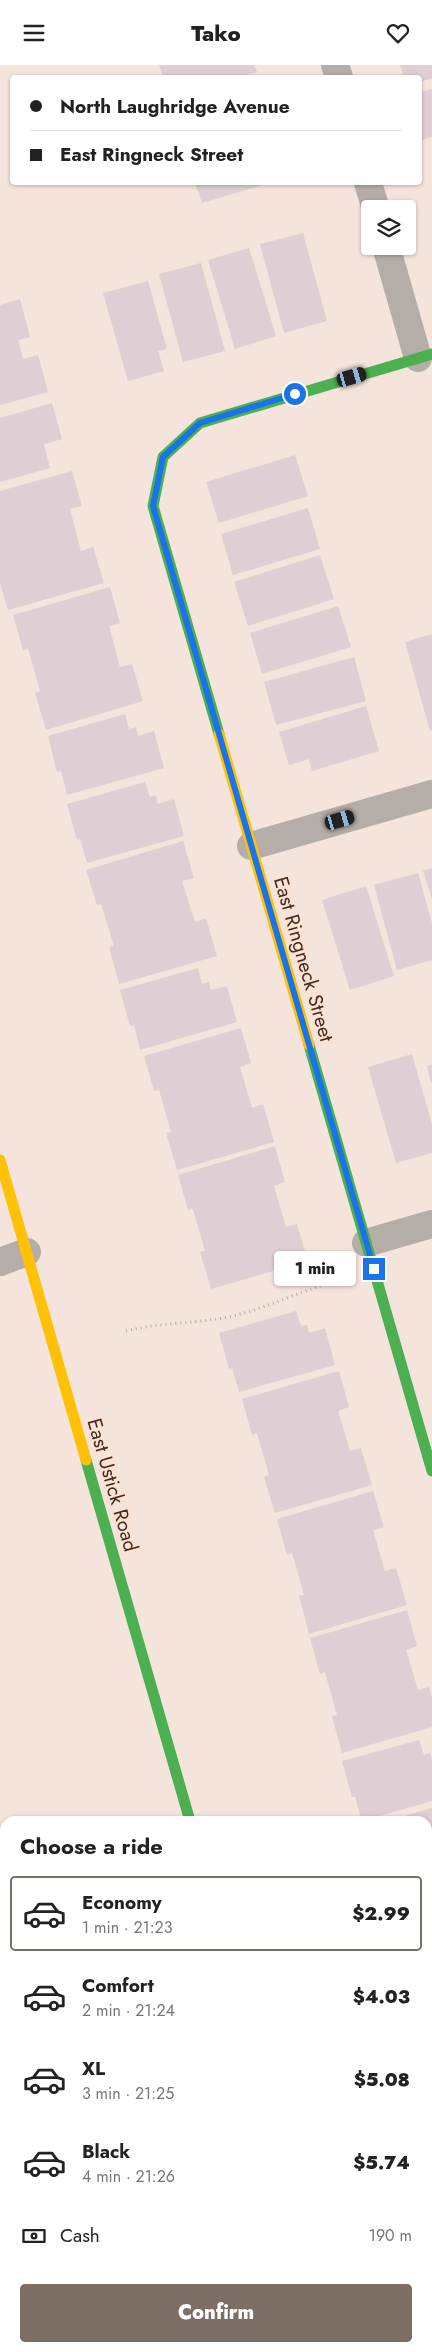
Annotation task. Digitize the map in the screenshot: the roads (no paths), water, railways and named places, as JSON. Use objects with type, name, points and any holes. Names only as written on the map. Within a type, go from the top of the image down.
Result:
[{"type":"street","points":[[369,185],[373,200]]},
{"type":"street","points":[[389,255],[425,356]]},
{"type":"street","name":"East Ringneck Street","points":[[425,356],[200,423],[163,457],[153,506],[432,1471]]},
{"type":"street","points":[[251,846],[432,794]]},
{"type":"street","name":"East Ustick Road","points":[[0,1160],[189,1816]]},
{"type":"street","points":[[366,1243],[432,1224]]},
{"type":"street","points":[[0,1262],[27,1252]]}]
